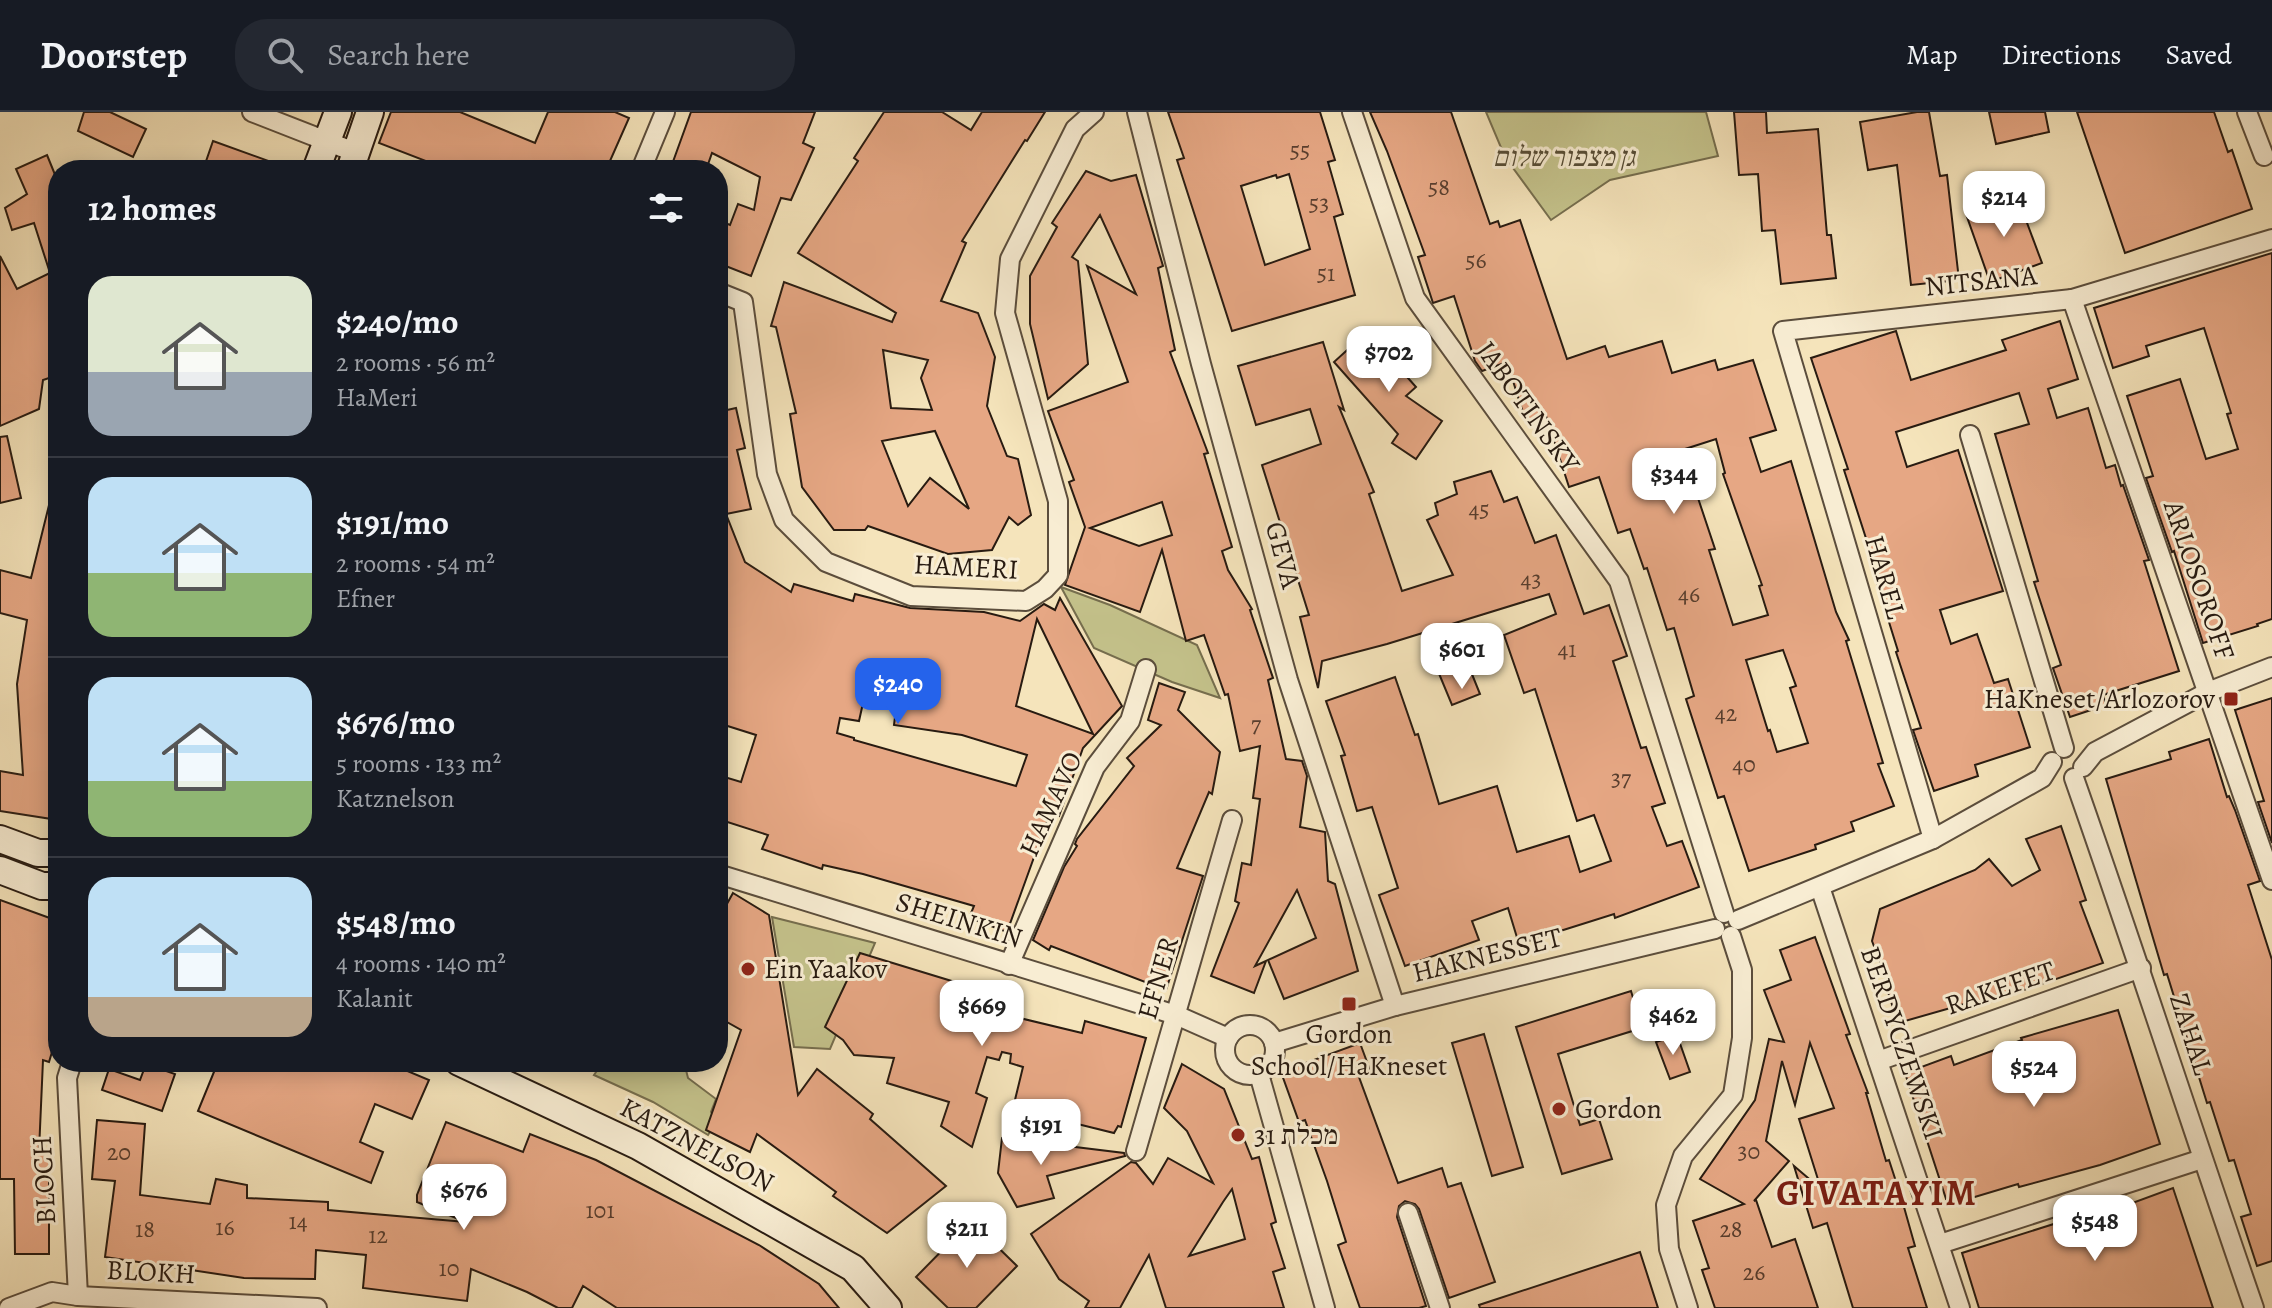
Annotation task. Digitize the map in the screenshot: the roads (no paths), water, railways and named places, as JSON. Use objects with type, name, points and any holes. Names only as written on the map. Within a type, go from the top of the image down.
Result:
[{"type":"street","points":[[252,112],[329,141],[352,160]]},
{"type":"street","points":[[320,160],[338,112]]},
{"type":"street","points":[[353,160],[370,112]]},
{"type":"street","points":[[645,160],[665,112]]},
{"type":"street","name":"HAMERI","points":[[728,296],[743,302],[767,474],[784,520],[826,562],[911,596],[1026,601],[1045,589],[1058,575],[1058,501],[1005,313],[1010,259],[1075,129],[1094,112]]},
{"type":"street","name":"GEVA","points":[[1137,112],[1201,364],[1288,680],[1395,1006]]},
{"type":"street","name":"JABOTINSKY","points":[[1352,112],[1415,298],[1619,581],[1742,970],[1742,1038],[1733,1095],[1683,1156],[1666,1205],[1669,1249],[1688,1308]]},
{"type":"street","points":[[2247,112],[2264,156]]},
{"type":"street","name":"NITSANA","points":[[1783,331],[2072,299],[2272,239]]},
{"type":"street","name":"ARLOSOROFF","points":[[2072,299],[2272,880]]},
{"type":"street","name":"HAREL","points":[[1783,331],[1933,839]]},
{"type":"street","name":"ZAHAL","points":[[1970,435],[2069,764],[2141,968],[2253,1308]]},
{"type":"street","name":"HAKNESSET","points":[[1274,1043],[1395,1006],[1727,925],[1933,839],[2208,692],[2272,667]]},
{"type":"street","name":"HAMAVO","points":[[1009,965],[1095,767],[1130,721],[1146,669]]},
{"type":"street","name":"EFNER","points":[[1136,1151],[1232,820]]},
{"type":"street","points":[[0,839],[38,853],[48,853]]},
{"type":"street","points":[[0,870],[48,886]]},
{"type":"street","name":"SHEINKIN","points":[[728,877],[1176,1015],[1228,1038]]},
{"type":"street","name":"BERDYCZEWSKI","points":[[1820,887],[1960,1308]]},
{"type":"street","name":"RAKEFET","points":[[1878,1061],[2141,968]]},
{"type":"street","points":[[1254,1025],[1263,1029],[1274,1043],[1275,1056],[1259,1074],[1239,1074],[1225,1056],[1228,1038],[1237,1029],[1254,1025]]},
{"type":"street","name":"BLOCH","points":[[69,1072],[78,1296]]},
{"type":"street","name":"KATZNELSON","points":[[480,1072],[638,1146],[853,1268],[888,1308]]},
{"type":"street","points":[[1259,1074],[1325,1308]]},
{"type":"street","points":[[1940,1244],[2202,1159]]},
{"type":"street","points":[[1408,1213],[1440,1308]]},
{"type":"street","name":"BLOKH","points":[[9,1308],[52,1292],[78,1296],[317,1308]]},
{"type":"place","name":"HaKneset/Arlozorov","points":[[2231,699]]},
{"type":"place","name":"Ein Yaakov","points":[[748,969]]},
{"type":"place","name":"Gordon School/HaKneset","points":[[1349,1004]]},
{"type":"place","name":"Gordon","points":[[1559,1109]]},
{"type":"place","name":"מכלת 31","points":[[1238,1135]]},
{"type":"district","name":"GIVATAYIM","points":[[1877,1192]]},
{"type":"park label","name":"גן מצפור שלום","points":[[1564,157]]}]
